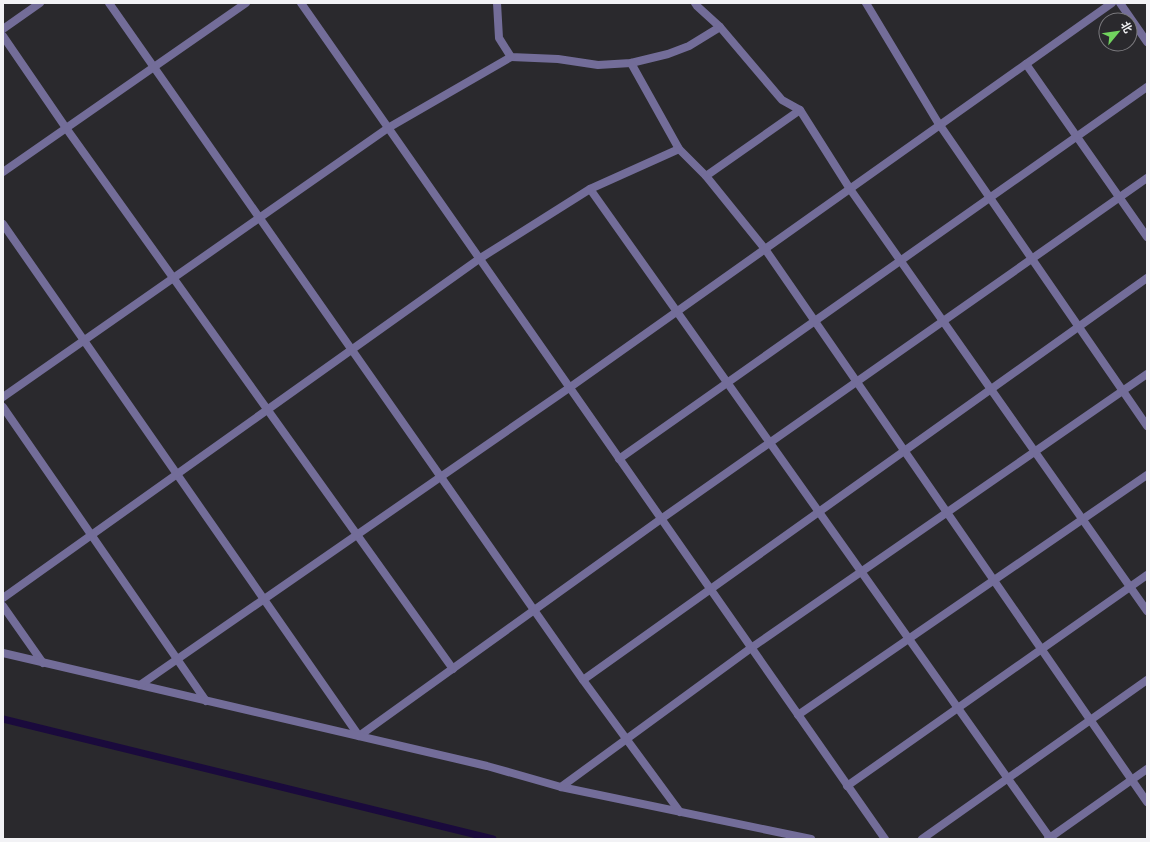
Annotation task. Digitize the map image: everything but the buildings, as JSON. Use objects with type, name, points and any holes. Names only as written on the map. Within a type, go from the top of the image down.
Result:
[{"type":"lane","points":[[3,29],[40,3]]},
{"type":"lane","points":[[109,3],[583,680],[680,812]]},
{"type":"lane","points":[[3,172],[246,3]]},
{"type":"lane","points":[[300,3],[885,839]]},
{"type":"lane","points":[[498,3],[499,38],[511,57]]},
{"type":"lane","points":[[695,3],[720,27],[782,100],[800,110],[850,189],[1147,611]]},
{"type":"lane","points":[[866,3],[940,125],[1147,426]]},
{"type":"lane","points":[[140,685],[569,388],[1112,3]]},
{"type":"lane","points":[[1120,3],[1147,42]]},
{"type":"lane","points":[[3,397],[388,128],[511,57],[558,60],[598,65],[631,63],[668,54],[689,46],[720,27]]},
{"type":"lane","points":[[3,36],[66,128],[453,669]]},
{"type":"lane","points":[[631,63],[679,150],[706,176],[765,249],[1147,802]]},
{"type":"lane","points":[[1026,64],[1147,237]]},
{"type":"lane","points":[[619,459],[1147,87]]},
{"type":"lane","points":[[706,176],[800,110]]},
{"type":"lane","points":[[3,598],[479,259],[590,189],[679,150]]},
{"type":"lane","points":[[359,736],[661,519],[1147,178]]},
{"type":"lane","points":[[590,189],[1049,838],[1147,769]]},
{"type":"lane","points":[[3,224],[359,736]]},
{"type":"lane","points":[[583,680],[1147,278]]},
{"type":"lane","points":[[561,788],[751,648],[1147,374]]},
{"type":"lane","points":[[3,407],[206,701]]},
{"type":"lane","points":[[798,715],[1147,475]]},
{"type":"lane","points":[[847,786],[1147,575]]},
{"type":"lane","points":[[3,606],[43,663]]},
{"type":"lane","points":[[3,654],[488,766],[561,788],[810,839]]},
{"type":"lane","points":[[922,839],[1147,680]]},
{"type":"waterway","points":[[3,719],[493,839]]}]
